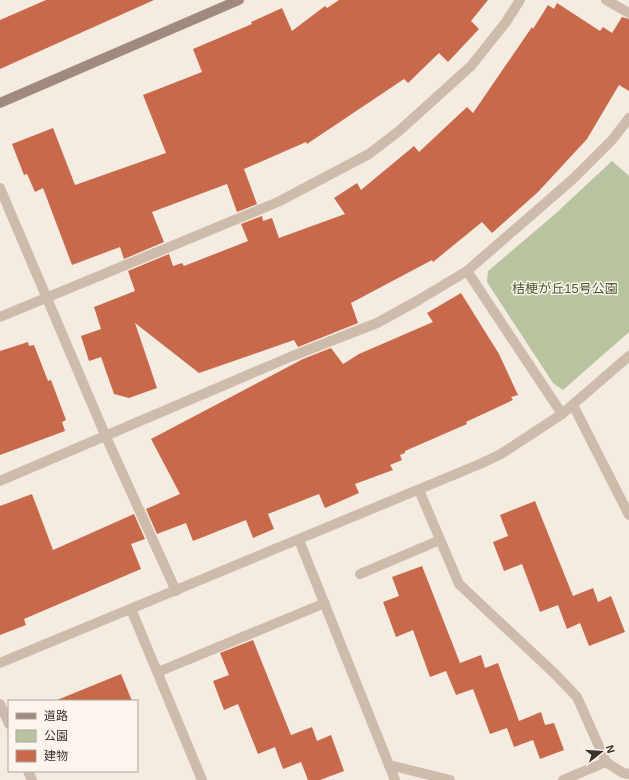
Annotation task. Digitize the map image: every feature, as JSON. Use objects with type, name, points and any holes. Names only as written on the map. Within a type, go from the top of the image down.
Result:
[{"type":"street","points":[[0,103],[239,0]]},
{"type":"street","points":[[0,317],[278,202],[369,154],[399,132],[472,66],[506,22],[520,0]]},
{"type":"street","points":[[606,0],[629,13]]},
{"type":"street","points":[[0,481],[106,437],[290,357],[377,323],[467,271],[574,178],[612,140],[629,118]]},
{"type":"street","points":[[0,188],[106,437],[176,591]]},
{"type":"street","points":[[467,271],[562,414]]},
{"type":"street","points":[[0,663],[299,540],[502,454],[562,414],[629,356]]},
{"type":"street","points":[[573,405],[629,515]]},
{"type":"street","points":[[419,490],[459,584],[554,673],[577,697],[606,762],[623,773],[629,774]]},
{"type":"street","points":[[299,540],[395,780]]},
{"type":"street","points":[[360,574],[440,540]]},
{"type":"street","points":[[158,672],[325,603]]},
{"type":"street","points":[[131,609],[202,780]]},
{"type":"street","points":[[0,704],[8,722]]},
{"type":"street","points":[[563,780],[606,762]]},
{"type":"street","points":[[389,765],[450,780]]},
{"type":"green space","name":"桔梗が丘15号公園","points":[[612,161],[629,176],[629,332],[563,390],[553,383],[487,282],[488,271],[554,215]]},
{"type":"building","points":[[46,0],[154,0],[0,69],[0,20]]},
{"type":"building","points":[[339,0],[488,0],[471,21],[479,29],[448,62],[439,53],[408,83],[404,79],[307,144],[306,142],[244,169],[257,204],[237,212],[227,184],[152,212],[164,242],[124,259],[120,247],[72,265],[43,188],[35,192],[27,174],[24,175],[12,144],[53,128],[75,185],[166,153],[143,95],[202,72],[193,49],[252,24],[251,22],[282,8],[292,31],[325,6],[327,8]]},
{"type":"building","points":[[557,3],[600,31],[603,27],[612,33],[622,17],[629,19],[629,91],[619,85],[587,139],[538,192],[492,233],[482,222],[433,262],[432,260],[351,303],[358,323],[298,347],[294,340],[199,373],[135,323],[157,388],[129,398],[114,394],[101,357],[89,361],[81,336],[101,329],[94,307],[135,291],[128,271],[169,254],[173,266],[182,263],[184,266],[248,241],[241,224],[262,216],[263,221],[272,218],[279,238],[345,214],[334,198],[357,183],[361,190],[414,146],[419,152],[467,107],[473,113],[532,27],[533,29],[548,5],[554,9]]},
{"type":"building","points":[[461,293],[499,354],[518,395],[511,397],[513,400],[466,422],[467,424],[405,451],[405,453],[400,455],[402,460],[390,465],[393,470],[355,484],[359,493],[325,508],[319,494],[268,514],[274,529],[253,538],[246,520],[193,541],[186,523],[157,534],[146,509],[180,494],[151,439],[303,359],[331,348],[343,364],[359,354],[433,322],[427,313]]},
{"type":"building","points":[[28,342],[29,346],[34,345],[48,381],[51,380],[66,420],[62,422],[65,431],[0,455],[0,351]]},
{"type":"building","points":[[32,494],[53,550],[134,514],[145,539],[131,544],[141,569],[24,619],[26,625],[0,635],[0,506]]},
{"type":"building","points":[[535,501],[573,596],[593,588],[598,602],[611,596],[625,632],[589,646],[580,623],[567,629],[558,605],[540,612],[522,564],[504,571],[493,542],[508,536],[500,515]]},
{"type":"building","points":[[422,566],[460,663],[481,655],[485,668],[498,663],[519,721],[541,712],[545,725],[554,723],[564,750],[540,759],[533,740],[514,747],[507,728],[490,734],[473,689],[456,695],[446,671],[430,677],[413,630],[396,637],[383,602],[399,596],[392,577]]},
{"type":"building","points":[[253,640],[291,735],[312,727],[317,741],[331,735],[344,771],[320,780],[308,780],[301,762],[283,769],[275,747],[258,754],[238,704],[224,710],[213,681],[229,675],[220,653]]},
{"type":"building","points":[[121,674],[132,700],[57,700]]}]
